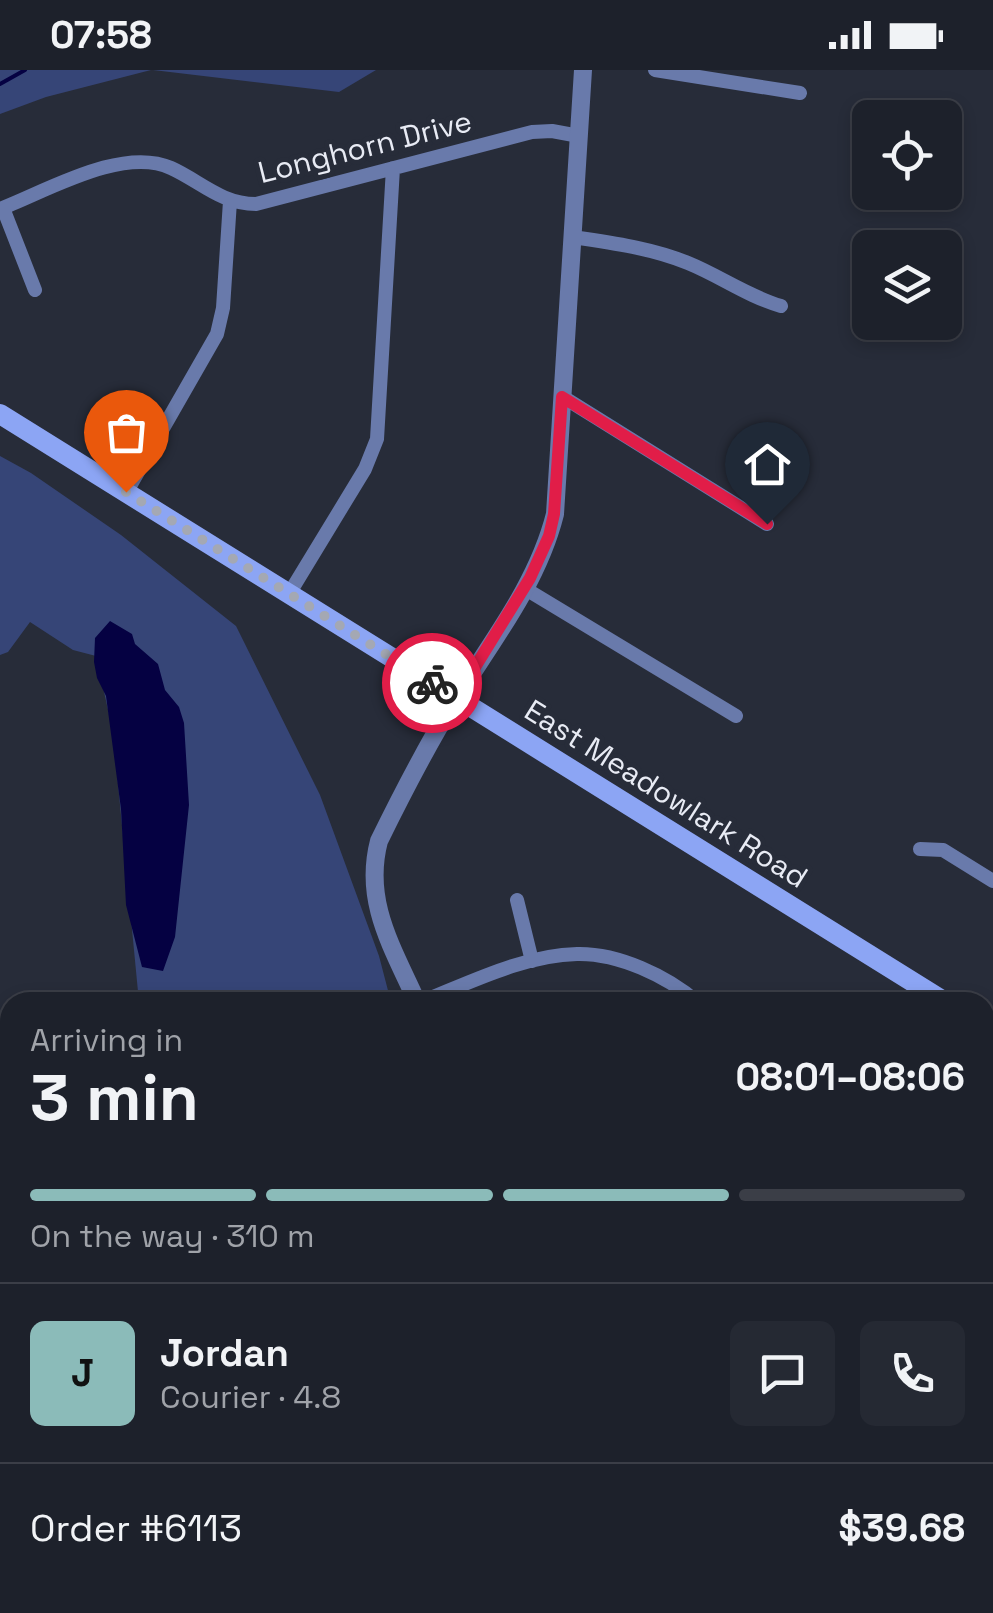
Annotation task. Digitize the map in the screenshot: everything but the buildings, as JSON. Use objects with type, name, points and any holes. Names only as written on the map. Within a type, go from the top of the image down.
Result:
[{"type":"main road","name":"East Meadowlark Road","points":[[0,414],[929,992]]},
{"type":"street","points":[[414,992],[378,911],[372,879],[374,857],[378,840],[456,698],[542,554],[554,514],[583,70]]},
{"type":"street","points":[[654,70],[800,93]]},
{"type":"street","name":"Longhorn Drive","points":[[2,209],[116,164],[139,161],[170,168],[230,201],[264,202],[532,132],[580,136]]},
{"type":"street","points":[[288,594],[365,468],[377,438],[393,168]]},
{"type":"street","points":[[126,492],[217,334],[223,308],[230,201]]},
{"type":"street","points":[[2,209],[35,290]]},
{"type":"street","points":[[573,237],[682,260],[754,298],[781,306]]},
{"type":"street","points":[[562,397],[767,524]]},
{"type":"street","points":[[524,588],[736,716]]},
{"type":"street","points":[[920,848],[942,850],[993,881]]},
{"type":"street","points":[[518,900],[532,961]]},
{"type":"street","points":[[447,992],[532,961],[578,954],[624,963],[684,992]]},
{"type":"shaded area","points":[[0,70],[151,70],[46,97],[0,114]]},
{"type":"shaded area","points":[[153,70],[376,70],[339,92]]},
{"type":"shaded area","points":[[0,456],[121,535],[236,626],[320,795],[388,992],[138,992],[113,732],[96,656],[73,650],[30,622],[8,652],[0,655]]},
{"type":"shaded area","points":[[110,621],[132,634],[135,644],[158,664],[165,690],[179,707],[184,723],[189,805],[175,937],[163,971],[142,967],[126,905],[121,809],[106,696],[94,662],[95,638]]},
{"type":"waterway","points":[[0,84],[25,70]]},
{"type":"way so far","points":[[126,492],[432,683]]},
{"type":"route","points":[[432,683],[456,698],[542,554],[554,514],[562,397],[767,524]]}]
